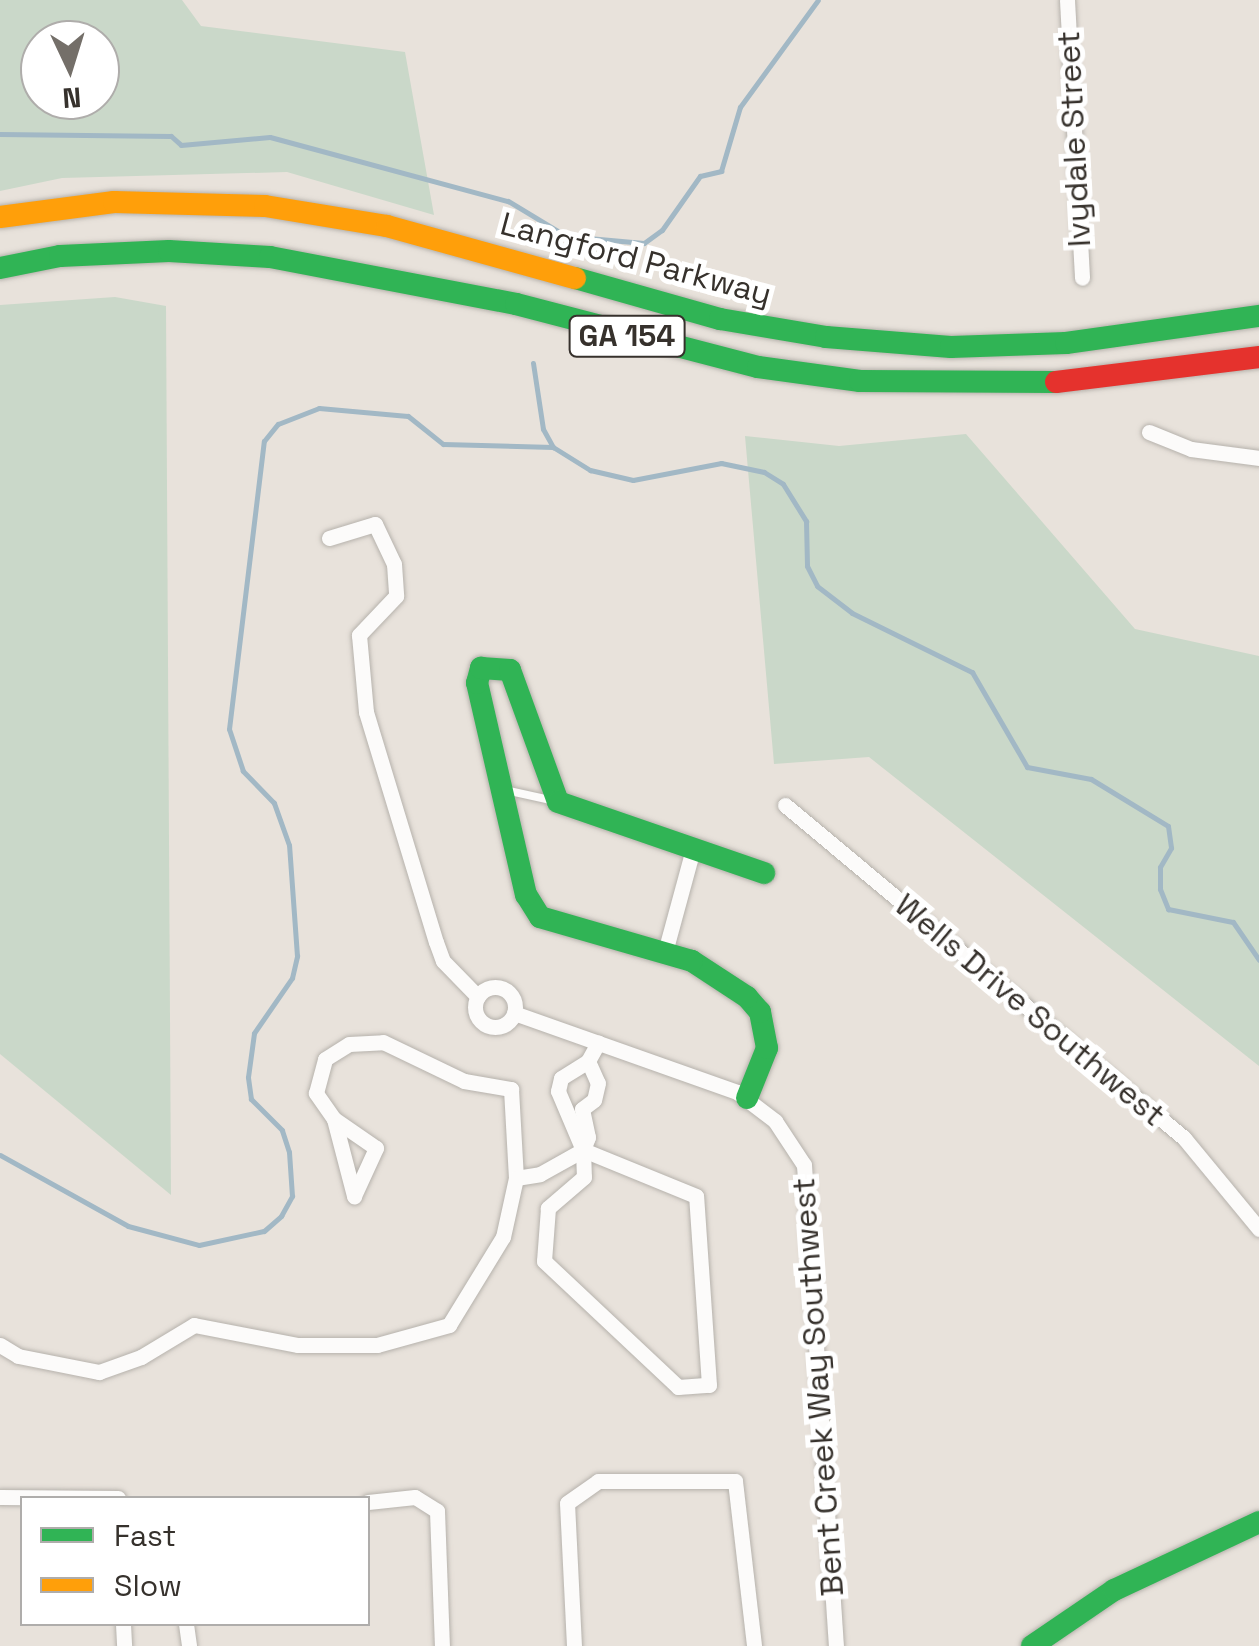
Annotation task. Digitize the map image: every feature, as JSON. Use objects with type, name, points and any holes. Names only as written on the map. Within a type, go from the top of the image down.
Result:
[{"type":"main road","name":"Langford Parkway","points":[[0,218],[114,202],[265,206],[387,226],[720,319],[826,337],[951,347],[1066,343],[1259,316]]},
{"type":"main road","name":"GA 154","points":[[0,268],[114,254],[270,256],[516,304],[758,368],[860,381],[1051,382],[1259,358]]},
{"type":"main road","points":[[747,1098],[766,1060],[760,1012],[722,980],[665,952],[540,917],[526,895],[476,683],[481,668],[510,670],[558,802],[764,873]]},
{"type":"main road","points":[[1032,1646],[1114,1590],[1257,1530]]},
{"type":"street","name":"Ivydale Street","points":[[1067,0],[1082,278]]},
{"type":"street","points":[[1149,432],[1191,449],[1259,458]]},
{"type":"street","points":[[329,538],[376,524],[394,564],[396,596],[359,635],[366,712],[436,942],[444,961],[478,996]]},
{"type":"street","name":"Wells Drive Southwest","points":[[786,805],[1184,1138],[1259,1229]]},
{"type":"street","points":[[665,952],[693,848]]},
{"type":"street","points":[[499,988],[514,1000],[514,1013],[501,1026],[488,1026],[476,1014],[478,996],[499,988]]},
{"type":"street","name":"Bent Creek Way Southwest","points":[[514,1013],[747,1098],[775,1121],[804,1165],[836,1646]]},
{"type":"street","points":[[0,1345],[18,1356],[99,1372],[141,1357],[194,1325],[298,1345],[376,1345],[448,1326],[503,1237],[516,1178],[512,1089],[464,1082],[383,1042],[349,1044],[326,1060],[316,1093],[334,1120]]},
{"type":"street","points":[[583,1150],[696,1196],[709,1384],[678,1387],[544,1261],[548,1208],[584,1177],[574,1108],[585,1066],[598,1042]]},
{"type":"street","points":[[574,1108],[558,1091],[561,1078],[585,1066]]},
{"type":"street","points":[[516,1178],[540,1174],[583,1150]]},
{"type":"street","points":[[574,1646],[567,1503],[598,1481],[637,1480],[736,1480],[754,1646]]},
{"type":"street","points":[[370,1502],[415,1497],[437,1511],[442,1646]]},
{"type":"lane","points":[[501,789],[558,802]]},
{"type":"green space","points":[[0,0],[182,0],[201,26],[405,52],[434,215],[287,172],[62,178],[0,191]]},
{"type":"green space","points":[[115,297],[166,306],[171,1195],[0,1054],[0,305]]},
{"type":"green space","points":[[966,434],[1135,629],[1259,656],[1259,1066],[869,757],[774,764],[745,436],[839,446]]},
{"type":"waterway","points":[[566,236],[644,243],[662,230],[700,176],[721,171],[740,107],[818,0]]},
{"type":"waterway","points":[[0,134],[171,136],[181,145],[270,137],[508,201],[566,236]]},
{"type":"waterway","points":[[533,363],[543,429],[553,447],[590,470],[633,480],[721,463],[764,472],[783,484],[806,521],[807,566],[817,586],[852,613],[972,672],[1027,767],[1091,779],[1168,826],[1171,848],[1160,867],[1160,889],[1168,909],[1233,922],[1259,960]]},
{"type":"waterway","points":[[0,1155],[128,1226],[199,1245],[264,1231],[281,1216],[292,1196],[289,1152],[282,1130],[251,1099],[248,1077],[254,1033],[292,978],[297,956],[289,845],[274,803],[243,771],[229,729],[264,441],[278,424],[319,408],[408,416],[443,444],[553,447]]},
{"type":"traffic: fast","points":[[0,268],[60,256],[169,251],[270,257],[516,304],[758,367],[860,381],[1056,382]]},
{"type":"traffic: fast","points":[[575,278],[720,319],[826,337],[951,347],[1066,343],[1259,316]]},
{"type":"traffic: fast","points":[[747,1098],[767,1048],[760,1012],[747,997],[692,961],[540,917],[526,895],[477,683],[481,668],[510,670],[558,802],[764,873]]},
{"type":"traffic: fast","points":[[1032,1646],[1114,1590],[1259,1522]]},
{"type":"traffic: slow","points":[[0,217],[114,202],[265,206],[387,226],[575,278]]},
{"type":"traffic: jam","points":[[1056,382],[1259,357]]}]
